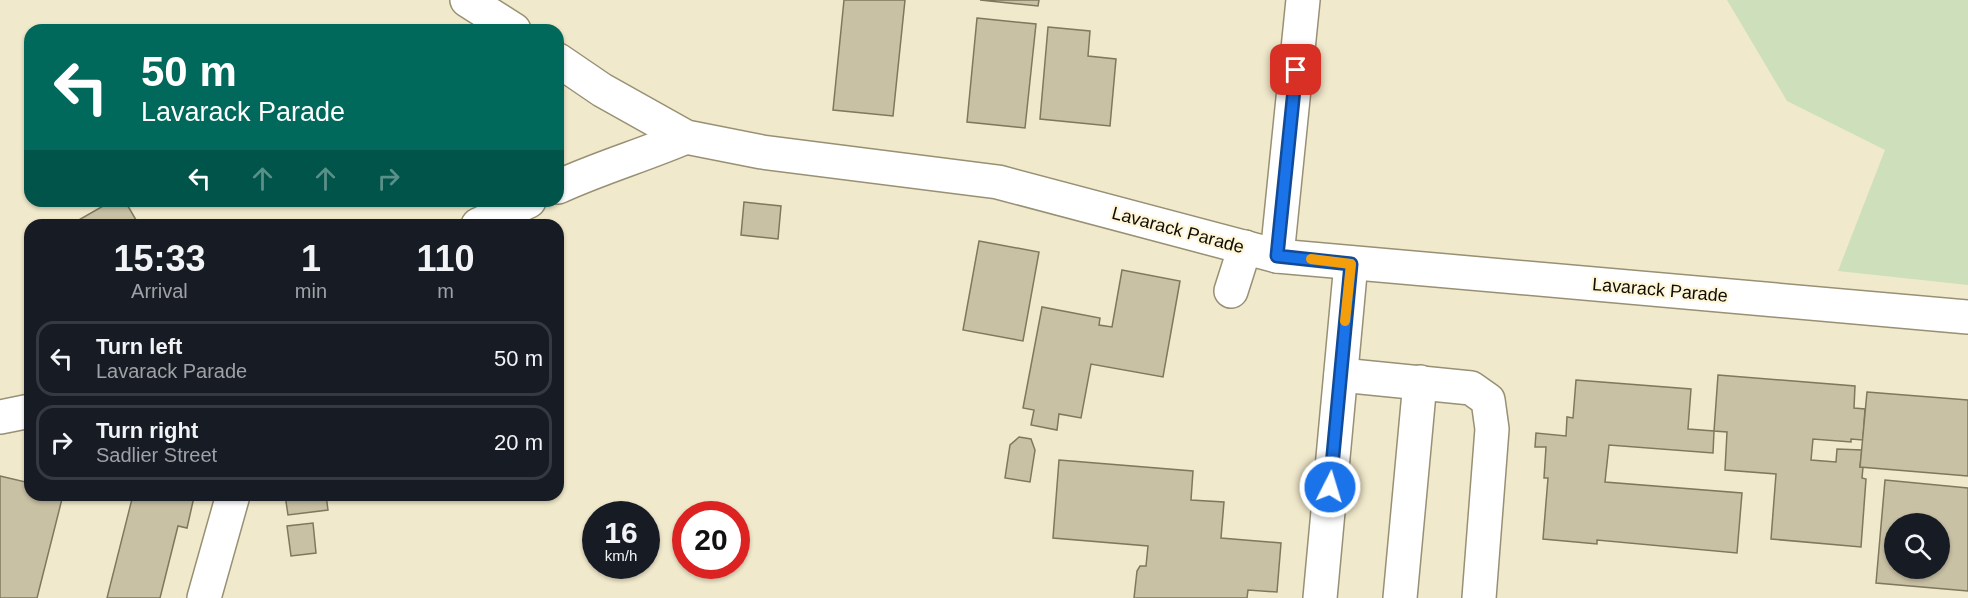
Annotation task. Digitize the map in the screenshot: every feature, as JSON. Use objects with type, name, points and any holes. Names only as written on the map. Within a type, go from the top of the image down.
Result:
[{"type":"lane","points":[[467,0],[504,24]]},
{"type":"lane","points":[[1277,256],[1303,0]]},
{"type":"lane","name":"Lavarack Parade","points":[[564,64],[602,90],[686,137],[762,152],[998,182],[1277,256],[1968,317]]},
{"type":"lane","points":[[564,184],[686,137]]},
{"type":"lane","points":[[491,219],[516,207]]},
{"type":"lane","points":[[1231,291],[1245,247]]},
{"type":"lane","points":[[1320,598],[1351,264]]},
{"type":"lane","points":[[1341,375],[1471,388],[1488,400],[1492,429],[1479,598]]},
{"type":"lane","points":[[1400,598],[1420,382]]},
{"type":"lane","points":[[0,417],[24,412]]},
{"type":"lane","points":[[204,598],[231,501]]},
{"type":"green space","points":[[1727,0],[1968,0],[1968,285],[1838,271],[1885,150],[1787,101]]},
{"type":"building","points":[[844,0],[905,0],[893,116],[833,110]]},
{"type":"building","points":[[980,0],[1039,0],[1038,6]]},
{"type":"building","points":[[977,18],[1036,24],[1025,128],[967,122]]},
{"type":"building","points":[[1048,27],[1090,31],[1088,56],[1116,59],[1110,126],[1040,119]]},
{"type":"building","points":[[744,202],[781,206],[778,239],[741,235]]},
{"type":"building","points":[[102,207],[128,207],[136,219],[80,219]]},
{"type":"building","points":[[979,241],[1039,252],[1023,341],[963,330]]},
{"type":"building","points":[[1122,270],[1180,281],[1163,377],[1091,364],[1081,418],[1059,414],[1057,430],[1031,425],[1034,410],[1023,408],[1042,307],[1100,318],[1099,325],[1112,327]]},
{"type":"building","points":[[1718,375],[1855,386],[1854,408],[1865,409],[1863,440],[1851,439],[1851,442],[1813,439],[1811,460],[1836,462],[1837,449],[1862,450],[1860,467],[1863,467],[1862,478],[1866,479],[1861,547],[1771,539],[1776,474],[1725,470],[1727,432],[1714,431]]},
{"type":"building","points":[[1576,380],[1691,389],[1688,429],[1714,431],[1713,453],[1609,445],[1605,482],[1742,493],[1737,553],[1597,540],[1597,544],[1543,539],[1548,478],[1544,478],[1546,447],[1535,447],[1536,433],[1566,436],[1567,417],[1573,418]]},
{"type":"building","points":[[1867,392],[1968,400],[1968,476],[1860,467]]},
{"type":"building","points":[[1019,437],[1031,439],[1035,450],[1030,482],[1005,478],[1010,445]]},
{"type":"building","points":[[1059,460],[1193,471],[1191,500],[1224,502],[1221,538],[1281,543],[1277,592],[1248,590],[1247,598],[1134,598],[1137,571],[1140,566],[1146,566],[1148,546],[1053,538]]},
{"type":"building","points":[[0,476],[24,482],[24,501],[61,501],[37,598],[0,598]]},
{"type":"building","points":[[1885,480],[1968,488],[1968,591],[1876,583]]},
{"type":"building","points":[[131,501],[193,501],[187,528],[178,526],[160,598],[107,598]]},
{"type":"building","points":[[286,501],[327,501],[328,510],[288,515]]},
{"type":"building","points":[[313,523],[316,553],[291,556],[287,526]]},
{"type":"slow traffic","points":[[1311,259],[1351,264],[1345,321]]},
{"type":"route","points":[[1296,70],[1277,256],[1351,264],[1330,487]]}]
